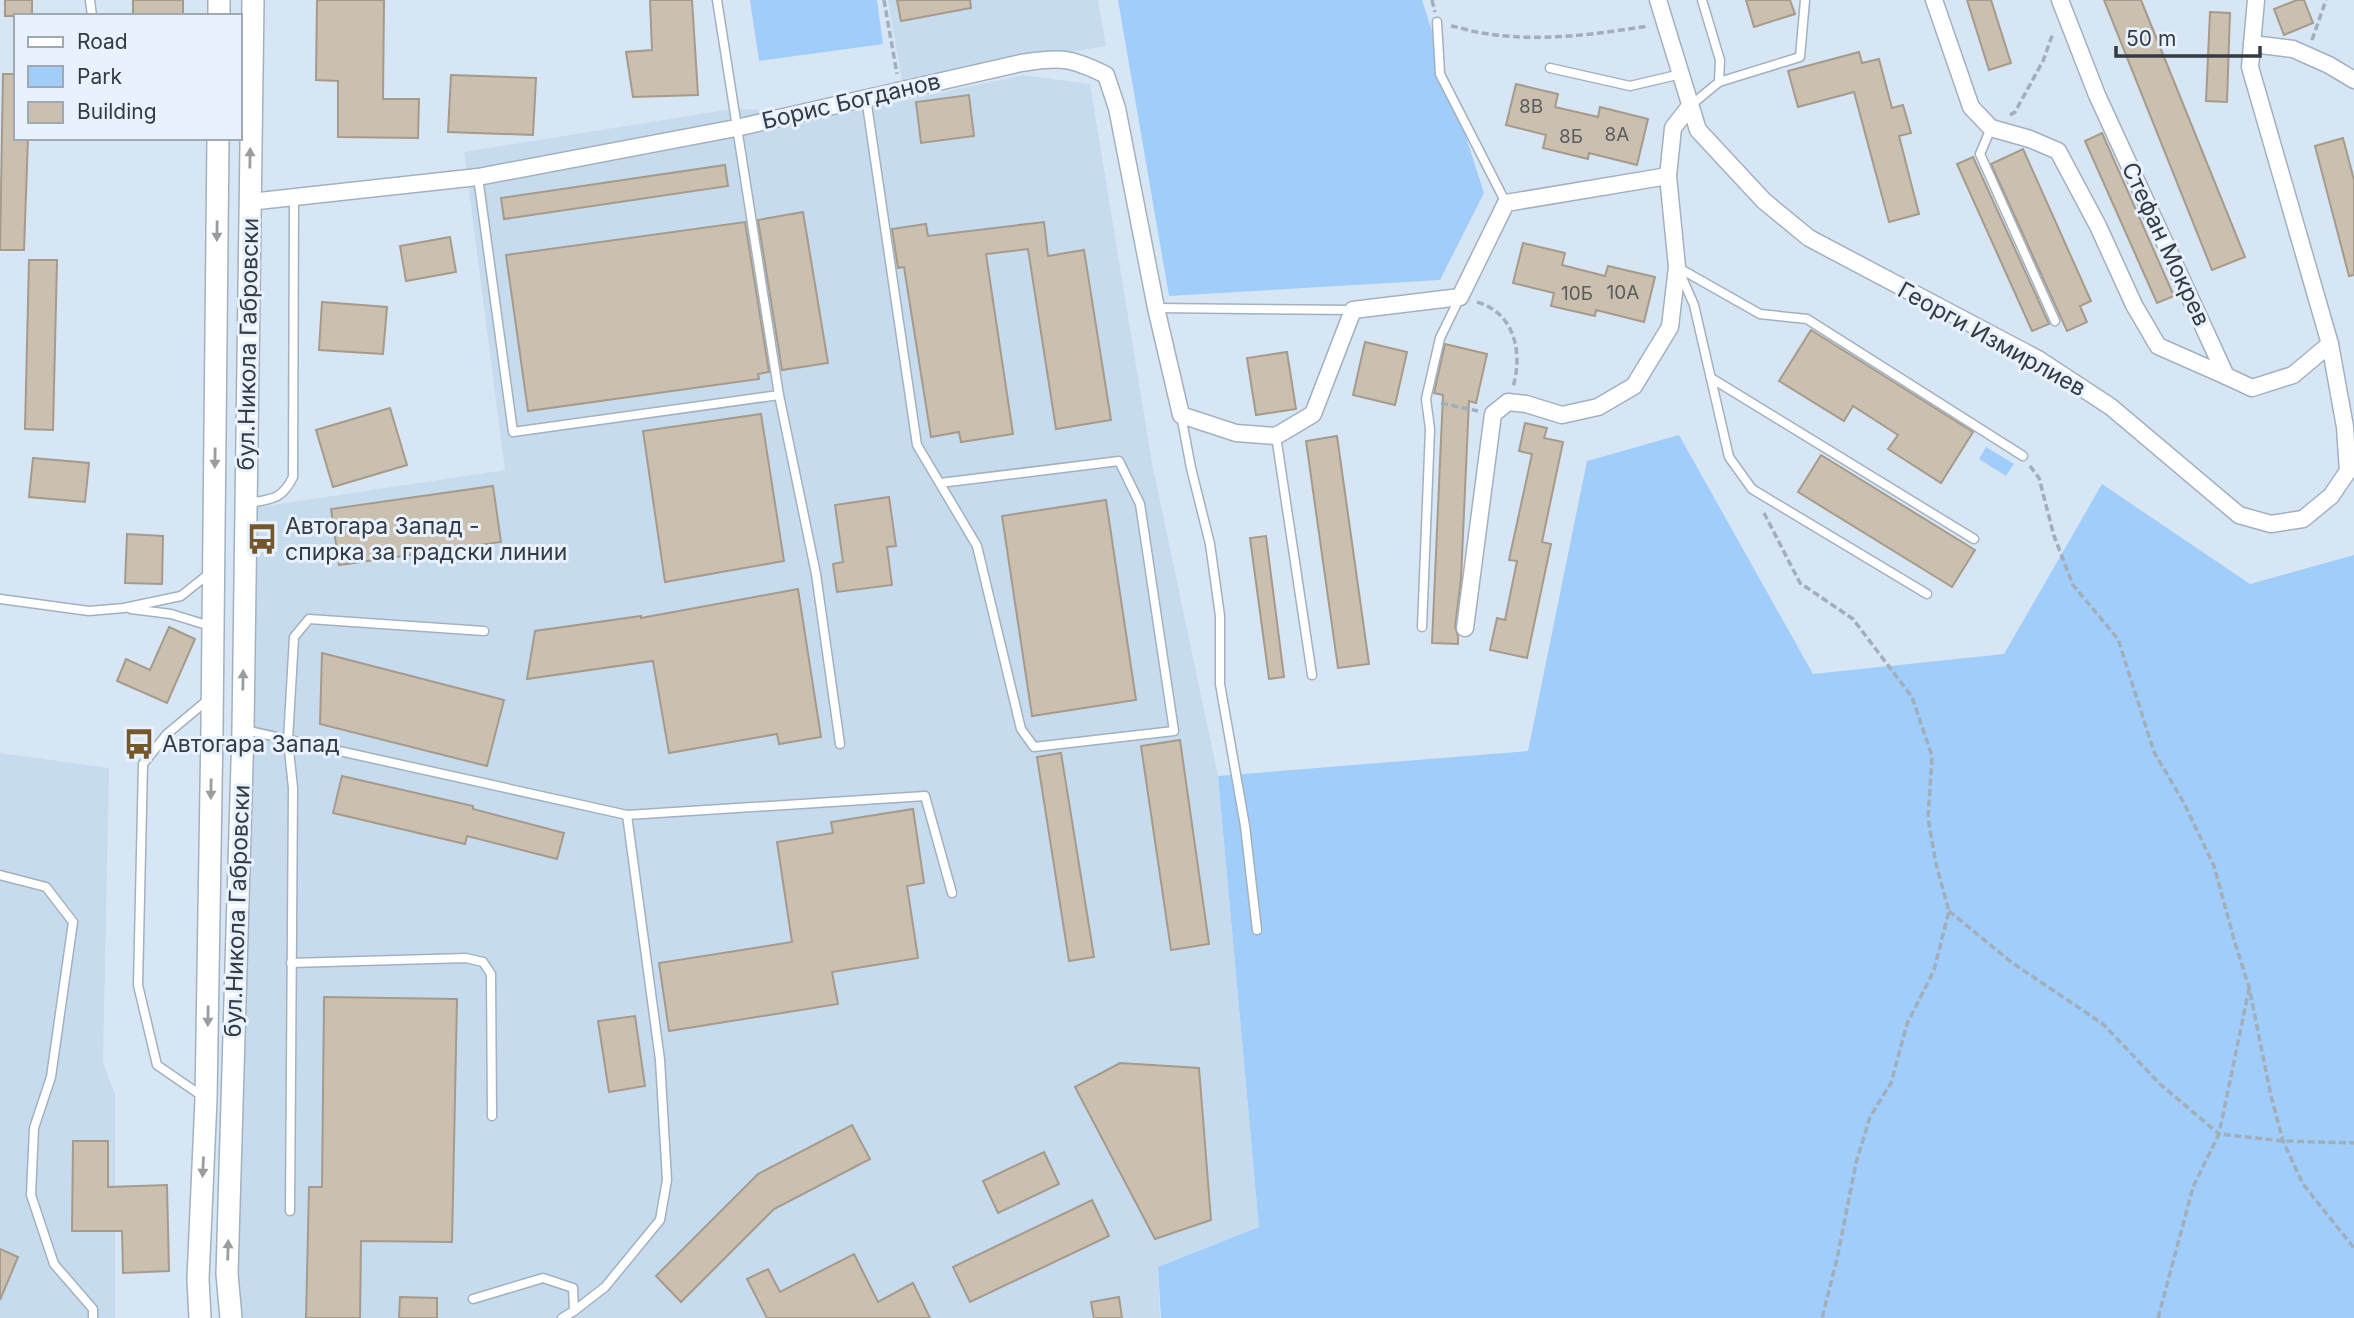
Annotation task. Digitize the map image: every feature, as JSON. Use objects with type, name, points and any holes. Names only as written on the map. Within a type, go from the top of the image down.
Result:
[{"type":"street","name":"бул.Никола Габровски","points":[[231,1318],[228,1273],[243,729],[253,0]]},
{"type":"street","name":"Георги Измирлиев","points":[[1658,0],[1698,130],[1764,201],[1809,237],[2038,359],[2110,407],[2239,515],[2271,524],[2302,519],[2331,496],[2348,471],[2345,427],[2330,344],[2250,67],[2256,0]]},
{"type":"street","points":[[1934,0],[1971,107],[1991,128],[2030,139],[2058,151],[2098,226],[2134,305],[2158,346],[2252,388],[2293,375],[2330,344]]},
{"type":"street","name":"Стефан Мокрев","points":[[2062,4],[2097,95],[2226,376]]},
{"type":"street","points":[[2252,44],[2293,49],[2354,80]]},
{"type":"street","name":"Борис Богданов","points":[[249,202],[478,177],[736,128],[1045,59],[1076,60],[1105,75],[1117,108],[1156,308],[1181,415]]},
{"type":"street","points":[[1465,628],[1493,414],[1508,402],[1527,404],[1562,415],[1598,407],[1633,386],[1670,327],[1677,267],[1668,176],[1673,128],[1690,106]]},
{"type":"street","name":"бул.Никола Габровски","points":[[201,1318],[198,1279],[206,1099],[218,140]]},
{"type":"street","points":[[1181,415],[1236,433],[1276,436],[1314,414],[1353,310],[1460,297],[1506,203],[1668,176]]},
{"type":"lane","points":[[717,0],[779,395],[816,574],[840,744]]},
{"type":"lane","points":[[1702,0],[1720,60],[1719,82]]},
{"type":"lane","points":[[1690,106],[1719,82],[1800,57],[1805,0]]},
{"type":"lane","points":[[1437,22],[1440,74],[1506,203]]},
{"type":"lane","points":[[1550,68],[1630,86],[1681,74]]},
{"type":"lane","points":[[866,97],[917,445],[977,546],[1021,729],[1034,747],[1174,731],[1140,503],[1119,461],[940,483]]},
{"type":"lane","points":[[1991,128],[1980,155],[2055,321]]},
{"type":"lane","points":[[478,177],[513,432],[779,395]]},
{"type":"lane","points":[[246,503],[277,498],[288,488],[293,477],[294,197]]},
{"type":"lane","points":[[1677,267],[1694,305],[1729,457],[1752,489],[1927,594]]},
{"type":"lane","points":[[1677,267],[1760,314],[1807,319],[2023,456]]},
{"type":"lane","points":[[1422,627],[1430,429],[1426,399],[1440,338],[1460,297]]},
{"type":"lane","points":[[1156,308],[1353,310]]},
{"type":"lane","points":[[1711,378],[1974,539]]},
{"type":"lane","points":[[1181,415],[1210,544],[1220,616],[1220,684],[1245,826],[1257,930]]},
{"type":"lane","points":[[1276,436],[1312,675]]},
{"type":"lane","points":[[0,599],[89,611],[124,608],[181,596],[214,570]]},
{"type":"lane","points":[[124,608],[171,614],[213,627]]},
{"type":"lane","points":[[290,1211],[293,788],[288,740],[294,637],[309,619],[484,631]]},
{"type":"lane","points":[[206,1099],[158,1065],[138,985],[138,971],[143,764],[167,734],[212,696]]},
{"type":"lane","points":[[243,729],[627,815],[925,796],[952,893]]},
{"type":"lane","points":[[562,1318],[605,1287],[660,1220],[667,1180],[660,1060],[627,815]]},
{"type":"lane","points":[[0,875],[46,887],[73,922],[51,1077],[34,1128],[31,1195],[54,1264],[93,1309],[93,1318]]},
{"type":"lane","points":[[291,963],[466,958],[483,962],[491,974],[492,1116]]},
{"type":"lane","points":[[473,1300],[543,1278],[573,1288],[574,1311]]},
{"type":"path","points":[[884,0],[900,90]]},
{"type":"path","points":[[1432,0],[1437,22],[1489,35],[1591,34],[1666,23]]},
{"type":"path","points":[[2306,55],[2326,0]]},
{"type":"path","points":[[1991,128],[2015,112],[2043,61],[2062,4]]},
{"type":"path","points":[[1460,297],[1489,306],[1506,321],[1519,349],[1516,376],[1508,402]]},
{"type":"path","points":[[1426,399],[1493,414]]},
{"type":"path","points":[[2023,456],[2039,478],[2054,536],[2073,585],[2118,639],[2154,752],[2184,803],[2214,866],[2249,987],[2283,1141],[2303,1184],[2354,1248]]},
{"type":"path","points":[[1752,489],[1800,583],[1853,619],[1912,696],[1932,756],[1928,818],[1936,864],[1949,911],[1934,970],[1907,1024],[1891,1083],[1870,1117],[1856,1163],[1822,1318]]},
{"type":"path","points":[[1949,911],[2011,962],[2103,1024],[2160,1084],[2220,1134],[2283,1141],[2354,1143]]},
{"type":"path","points":[[2158,1318],[2193,1187],[2220,1134],[2249,987]]},
{"type":"shaded area","points":[[888,0],[1098,0],[1106,46],[902,82]]},
{"type":"shaded area","points":[[1023,75],[1090,84],[1152,463],[1218,776],[1259,1227],[1158,1267],[1160,1318],[231,1318],[246,503],[266,506],[505,470],[464,152],[731,109],[851,112]]},
{"type":"shaded area","points":[[0,753],[109,768],[103,1063],[115,1094],[115,1318],[0,1318]]},
{"type":"green space","points":[[750,0],[877,0],[883,44],[759,61]]},
{"type":"green space","points":[[1118,0],[1422,0],[1484,193],[1440,280],[1169,296]]},
{"type":"green space","points":[[1679,435],[1813,674],[2004,654],[2102,484],[2250,584],[2354,555],[2354,1318],[1161,1318],[1158,1267],[1259,1227],[1218,776],[1528,751],[1587,461]]},
{"type":"green space","points":[[1986,447],[2014,464],[2006,476],[1979,459]]},
{"type":"building","points":[[5,0],[32,0],[32,14],[5,16]]},
{"type":"building","points":[[133,0],[183,0],[183,14],[133,14]]},
{"type":"building","points":[[317,0],[384,0],[383,99],[419,99],[418,138],[338,137],[338,81],[316,80]]},
{"type":"building","points":[[650,0],[692,0],[698,95],[633,97],[626,52],[652,50]]},
{"type":"building","points":[[897,0],[970,0],[971,8],[901,21]]},
{"type":"building","points":[[1746,0],[1790,0],[1795,14],[1754,27]]},
{"type":"building","points":[[1967,0],[1991,0],[2011,63],[1989,70]]},
{"type":"building","points":[[2104,0],[2141,0],[2245,257],[2212,270]]},
{"type":"building","points":[[2304,0],[2313,23],[2284,35],[2274,9]]},
{"type":"building","points":[[2210,12],[2230,13],[2227,102],[2206,101]]},
{"type":"building","points":[[1859,52],[1862,63],[1879,59],[1892,108],[1903,105],[1911,133],[1899,136],[1919,214],[1889,222],[1854,92],[1798,107],[1788,71]]},
{"type":"building","points":[[3,74],[14,74],[14,140],[28,140],[24,250],[0,250]]},
{"type":"building","points":[[451,75],[536,78],[533,135],[448,132]]},
{"type":"building","points":[[1516,84],[1558,94],[1555,107],[1598,117],[1600,107],[1648,119],[1637,165],[1589,153],[1588,159],[1543,148],[1546,135],[1506,125]]},
{"type":"building","points":[[969,95],[974,136],[921,143],[916,102]]},
{"type":"building","points":[[2102,133],[2174,296],[2157,303],[2085,141]]},
{"type":"building","points":[[2343,138],[2354,180],[2354,275],[2349,276],[2315,146]]},
{"type":"building","points":[[2023,149],[2091,301],[2080,306],[2087,322],[2067,331],[1991,164]]},
{"type":"building","points":[[1973,157],[2049,324],[2032,331],[1957,164]]},
{"type":"building","points":[[725,165],[728,186],[504,219],[501,198]]},
{"type":"building","points":[[803,212],[828,363],[782,370],[758,220]]},
{"type":"building","points":[[745,222],[769,372],[758,374],[759,379],[528,411],[506,255]]},
{"type":"building","points":[[1044,222],[1048,256],[1084,250],[1111,420],[1056,429],[1028,249],[986,254],[1013,434],[961,442],[959,432],[931,437],[904,267],[898,268],[892,229],[926,224],[928,236]]},
{"type":"building","points":[[450,237],[456,272],[406,281],[400,246]]},
{"type":"building","points":[[1523,243],[1565,253],[1562,265],[1605,276],[1608,266],[1655,277],[1644,322],[1596,310],[1595,316],[1551,306],[1554,293],[1513,283]]},
{"type":"building","points":[[29,260],[57,260],[53,430],[25,429]]},
{"type":"building","points":[[322,302],[387,307],[383,354],[319,350]]},
{"type":"building","points":[[1811,330],[1973,432],[1941,483],[1888,449],[1898,435],[1853,406],[1844,421],[1779,381]]},
{"type":"building","points":[[1365,342],[1407,352],[1395,405],[1353,395]]},
{"type":"building","points":[[1445,344],[1487,354],[1476,403],[1469,401],[1461,579],[1455,627],[1458,644],[1432,643],[1443,395],[1434,393]]},
{"type":"building","points":[[1287,352],[1296,409],[1256,415],[1247,358]]},
{"type":"building","points":[[390,408],[407,465],[333,487],[316,430]]},
{"type":"building","points":[[761,414],[784,561],[665,582],[643,431]]},
{"type":"building","points":[[1525,423],[1547,428],[1544,438],[1563,442],[1542,542],[1551,544],[1527,658],[1490,650],[1497,618],[1505,620],[1517,561],[1509,560],[1532,454],[1519,451]]},
{"type":"building","points":[[1337,436],[1369,664],[1338,668],[1306,441]]},
{"type":"building","points":[[1821,455],[1975,550],[1952,587],[1798,492]]},
{"type":"building","points":[[33,458],[89,463],[85,502],[29,497]]},
{"type":"building","points":[[493,486],[501,542],[339,565],[331,509]]},
{"type":"building","points":[[889,497],[896,546],[887,547],[892,585],[837,592],[833,564],[843,562],[835,505]]},
{"type":"building","points":[[1106,500],[1136,700],[1032,716],[1002,516]]},
{"type":"building","points":[[127,534],[163,536],[162,584],[125,583]]},
{"type":"building","points":[[1266,536],[1284,677],[1269,679],[1250,538]]},
{"type":"building","points":[[798,589],[821,737],[779,744],[777,734],[669,753],[653,661],[527,679],[535,631],[641,618]]},
{"type":"building","points":[[169,627],[195,639],[167,703],[117,681],[126,659],[150,670]]},
{"type":"building","points":[[322,653],[504,700],[487,766],[320,724]]},
{"type":"building","points":[[1180,740],[1209,944],[1171,950],[1141,746]]},
{"type":"building","points":[[1061,753],[1094,957],[1069,961],[1037,757]]},
{"type":"building","points":[[342,776],[473,806],[473,809],[564,833],[557,859],[467,836],[465,844],[333,813]]},
{"type":"building","points":[[913,809],[924,883],[907,886],[918,958],[832,972],[838,1004],[669,1031],[659,963],[792,942],[777,842],[833,833],[831,822]]},
{"type":"building","points":[[324,997],[457,999],[452,1242],[361,1241],[360,1318],[306,1318],[309,1187],[322,1187]]},
{"type":"building","points":[[635,1016],[645,1086],[609,1092],[598,1021]]},
{"type":"building","points":[[1120,1063],[1199,1068],[1211,1220],[1155,1239],[1075,1087]]},
{"type":"building","points":[[852,1125],[870,1159],[774,1209],[681,1302],[656,1276],[758,1174]]},
{"type":"building","points":[[73,1141],[108,1141],[108,1187],[167,1185],[169,1271],[123,1273],[122,1231],[72,1231]]},
{"type":"building","points":[[1044,1152],[1059,1184],[998,1213],[983,1181]]},
{"type":"building","points":[[1092,1200],[1109,1236],[970,1302],[953,1267]]},
{"type":"building","points":[[0,1249],[18,1257],[0,1300]]},
{"type":"building","points":[[854,1254],[878,1302],[913,1283],[930,1318],[767,1318],[747,1279],[768,1269],[780,1292]]},
{"type":"building","points":[[400,1297],[437,1298],[437,1318],[399,1318]]},
{"type":"building","points":[[1119,1297],[1122,1318],[1094,1318],[1091,1302]]},
{"type":"place","name":"Автогара Запад - спирка за градски линии","points":[[262,539]]},
{"type":"place","name":"Автогара Запад","points":[[139,744]]}]
